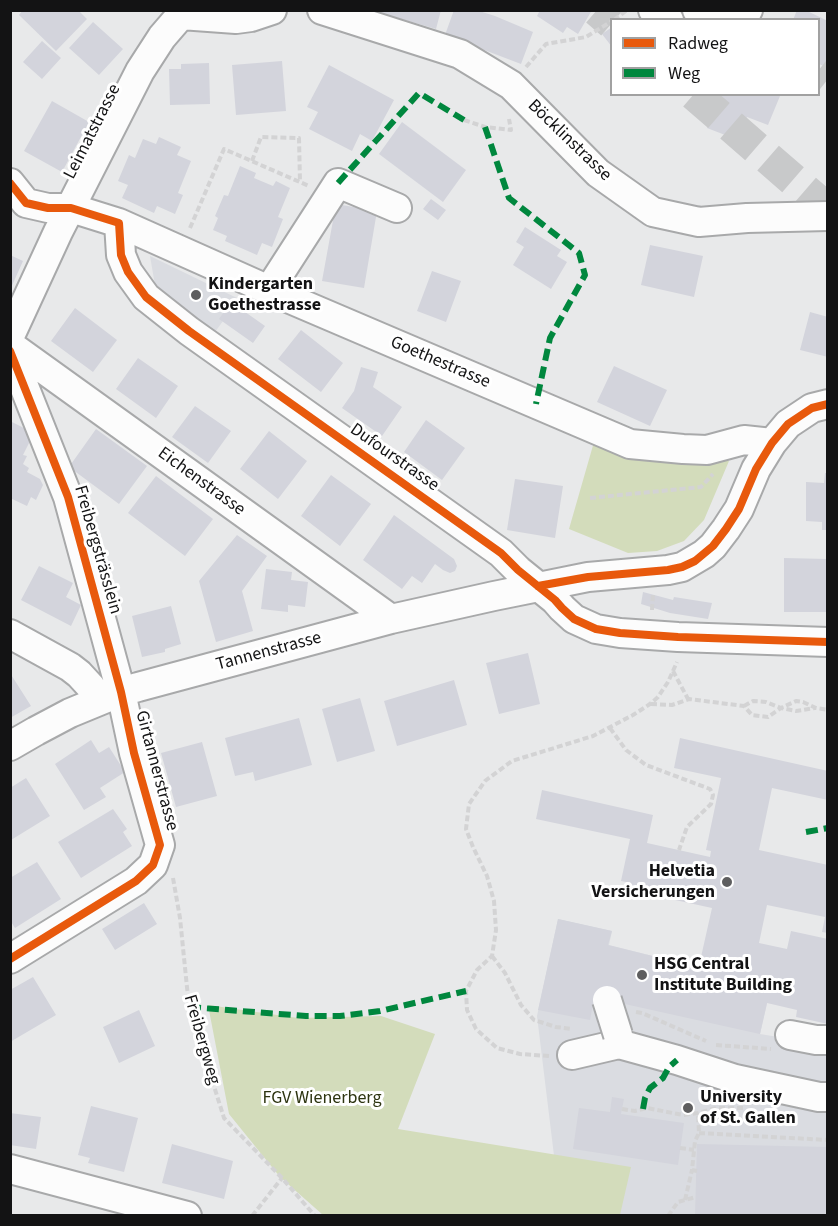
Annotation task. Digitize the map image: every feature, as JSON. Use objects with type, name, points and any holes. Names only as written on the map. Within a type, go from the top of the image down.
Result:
[{"type":"street","name":"Leimatstrasse","points":[[10,336],[58,232],[140,71],[175,13],[236,19],[272,10]]},
{"type":"street","name":"Böcklinstrasse","points":[[322,10],[460,54],[511,85],[598,173],[653,212],[699,222],[828,216]]},
{"type":"street","points":[[653,10],[666,18]]},
{"type":"street","points":[[698,10],[709,16],[732,17],[760,13]]},
{"type":"street","points":[[268,290],[338,183],[397,208]]},
{"type":"street","points":[[16,197],[48,208],[71,208],[119,223]]},
{"type":"street","name":"Goethestrasse","points":[[119,223],[268,290],[630,444],[708,450],[744,440],[772,443]]},
{"type":"street","name":"Dufourstrasse","points":[[119,223],[121,255],[128,272],[146,297],[189,331],[501,553],[574,619],[596,629],[621,633],[828,642]]},
{"type":"street","name":"Eichenstrasse","points":[[10,345],[391,620]]},
{"type":"street","name":"Freibergsträsslein","points":[[10,351],[68,497],[110,696]]},
{"type":"street","name":"Tannenstrasse","points":[[10,746],[44,726],[110,696],[391,620],[538,586],[588,577],[682,567],[695,561],[713,546],[739,509],[756,469],[772,443],[788,424],[812,408],[828,404]]},
{"type":"street","points":[[10,634],[70,667],[91,687],[110,696]]},
{"type":"street","name":"Girtannerstrasse","points":[[10,959],[135,881],[153,865],[160,845],[134,753],[110,696]]},
{"type":"street","points":[[607,1000],[619,1040]]},
{"type":"street","points":[[790,1035],[828,1040]]},
{"type":"street","points":[[572,1055],[619,1040],[735,1079],[828,1097]]},
{"type":"street","points":[[10,1169],[187,1215]]},
{"type":"path","points":[[527,66],[546,44],[586,37],[610,22]]},
{"type":"path","points":[[464,120],[485,127],[511,130],[507,112]]},
{"type":"path","points":[[252,161],[261,137],[299,138],[300,182]]},
{"type":"path","points":[[190,229],[225,149],[330,195]]},
{"type":"path","points":[[590,498],[701,487],[715,472]]},
{"type":"path","points":[[652,614],[653,590]]},
{"type":"path","points":[[572,1055],[520,1054],[497,1048],[476,1029],[467,1010],[466,991],[477,970],[492,956],[496,930],[494,901],[489,884],[466,829],[469,804],[485,781],[512,761],[593,736],[650,704],[668,682],[678,658]]},
{"type":"path","points":[[673,671],[689,699]]},
{"type":"path","points":[[650,704],[672,705],[689,699],[744,706],[753,701],[766,702],[796,711],[816,708]]},
{"type":"path","points":[[744,706],[752,715],[768,717],[796,702],[828,710]]},
{"type":"path","points":[[610,728],[626,750],[646,765],[710,789],[713,795],[711,804],[687,827],[679,850]]},
{"type":"path","points":[[622,1109],[635,1111],[647,1108],[683,1115],[716,1108]]},
{"type":"path","points":[[685,1200],[694,1171],[694,1141],[699,1133],[698,1113]]},
{"type":"path","points":[[699,1133],[828,1140]]},
{"type":"path","points":[[680,1148],[694,1150]]},
{"type":"path","points":[[252,1215],[282,1178]]},
{"type":"path","points":[[668,1215],[678,1202],[696,1197]]},
{"type":"shaded area","name":"Kindergarten Goethestrasse","points":[[150,256],[239,299],[215,332],[156,291]]},
{"type":"shaded area","name":"University of St. Gallen","points":[[558,919],[612,931],[609,945],[705,969],[772,982],[760,1034],[827,1045],[827,1215],[602,1215],[556,1172],[537,1016]]},
{"type":"green space","points":[[594,442],[656,461],[729,461],[704,520],[684,541],[657,551],[628,553],[569,529]]},
{"type":"green space","name":"FGV Wienerberg","points":[[208,1005],[298,1018],[381,1016],[435,1034],[398,1129],[631,1167],[620,1215],[323,1215],[280,1177],[229,1114]]},
{"type":"building","points":[[23,10],[78,10],[87,19],[56,51],[19,15]]},
{"type":"building","points":[[370,10],[441,10],[436,29]]},
{"type":"building","points":[[454,10],[476,10],[533,32],[521,64],[445,35]]},
{"type":"building","points":[[540,10],[592,10],[578,34],[567,27],[563,33],[537,16]]},
{"type":"building","points":[[797,10],[805,10],[828,21],[828,68],[820,64],[820,18],[794,18]]},
{"type":"building","points":[[93,22],[123,49],[99,75],[69,48]]},
{"type":"building","points":[[610,28],[610,44],[602,34]]},
{"type":"building","points":[[42,41],[61,58],[42,79],[23,62]]},
{"type":"building","points":[[282,61],[286,111],[236,115],[232,65]]},
{"type":"building","points":[[209,63],[210,104],[170,105],[169,69],[181,69],[181,64]]},
{"type":"building","points":[[329,65],[394,100],[372,141],[360,134],[352,151],[309,129],[318,112],[307,107]]},
{"type":"building","points":[[720,96],[780,96],[768,125],[747,117],[738,140],[707,128]]},
{"type":"building","points":[[52,101],[89,122],[62,172],[24,151]]},
{"type":"building","points":[[402,122],[466,170],[443,202],[379,154]]},
{"type":"building","points":[[159,137],[181,147],[177,155],[191,161],[178,193],[183,195],[175,214],[157,206],[154,213],[122,198],[128,185],[118,181],[129,155],[135,158],[143,139],[156,144]]},
{"type":"building","points":[[240,166],[256,173],[254,178],[273,186],[276,181],[290,188],[278,217],[283,219],[272,247],[262,243],[257,255],[225,241],[227,236],[213,230],[218,218],[215,216],[224,195],[228,196]]},
{"type":"building","points":[[431,199],[446,210],[438,220],[423,209]]},
{"type":"building","points":[[336,204],[377,211],[364,288],[322,281]]},
{"type":"building","points":[[525,227],[561,250],[557,256],[567,262],[551,289],[513,265],[524,247],[516,242]]},
{"type":"building","points":[[650,245],[703,256],[694,297],[641,285]]},
{"type":"building","points":[[10,255],[23,261],[10,290]]},
{"type":"building","points":[[432,271],[461,281],[446,322],[417,311]]},
{"type":"building","points":[[231,302],[265,326],[253,343],[219,319]]},
{"type":"building","points":[[75,308],[117,340],[93,372],[51,341]]},
{"type":"building","points":[[810,312],[828,317],[828,357],[800,350]]},
{"type":"building","points":[[301,330],[343,363],[321,392],[278,359]]},
{"type":"building","points":[[138,358],[178,386],[156,418],[116,389]]},
{"type":"building","points":[[614,366],[667,390],[650,426],[597,402]]},
{"type":"building","points":[[361,367],[378,372],[373,387],[402,407],[382,436],[342,408],[354,391]]},
{"type":"building","points":[[195,406],[231,431],[208,463],[172,437]]},
{"type":"building","points":[[426,420],[465,448],[442,480],[404,452]]},
{"type":"building","points":[[10,421],[34,433],[23,455],[27,456],[23,464],[29,468],[27,472],[40,479],[43,485],[36,500],[31,497],[27,506],[10,498]]},
{"type":"building","points":[[96,429],[147,466],[119,504],[69,467]]},
{"type":"building","points":[[269,431],[307,461],[278,499],[240,469]]},
{"type":"building","points":[[825,473],[828,473],[828,530],[822,530],[822,522],[806,521],[806,482],[824,483]]},
{"type":"building","points":[[331,475],[371,504],[340,546],[301,516]]},
{"type":"building","points":[[156,476],[213,519],[185,556],[128,513]]},
{"type":"building","points":[[515,479],[563,486],[555,538],[507,530]]},
{"type":"building","points":[[394,515],[454,559],[457,566],[455,571],[450,573],[435,564],[422,583],[412,576],[402,589],[363,560]]},
{"type":"building","points":[[237,535],[267,556],[242,591],[253,631],[216,642],[199,581]]},
{"type":"building","points":[[784,558],[828,559],[828,612],[784,612]]},
{"type":"building","points":[[39,566],[73,583],[66,597],[81,605],[71,626],[21,600]]},
{"type":"building","points":[[266,569],[292,572],[291,580],[308,582],[305,607],[288,605],[288,612],[261,609]]},
{"type":"building","points":[[643,592],[673,600],[674,597],[712,603],[708,619],[670,613],[641,604]]},
{"type":"building","points":[[171,606],[181,644],[165,649],[165,652],[142,657],[132,616]]},
{"type":"building","points":[[528,653],[540,704],[499,714],[486,663]]},
{"type":"building","points":[[10,673],[31,706],[10,718]]},
{"type":"building","points":[[454,680],[467,725],[397,746],[384,701]]},
{"type":"building","points":[[360,698],[375,751],[337,762],[322,709]]},
{"type":"building","points":[[299,718],[312,765],[255,781],[253,772],[235,776],[225,738]]},
{"type":"building","name":"Helvetia Versicherungen","points":[[680,738],[828,771],[828,800],[772,788],[759,850],[828,865],[828,933],[822,932],[825,917],[767,905],[759,943],[787,949],[791,931],[828,939],[828,1024],[796,1017],[797,1010],[767,1003],[760,1034],[594,998],[590,1020],[538,1010],[558,919],[612,931],[608,945],[705,969],[707,959],[701,957],[712,908],[629,890],[631,883],[621,881],[630,839],[536,819],[542,790],[653,815],[647,843],[710,857],[711,851],[706,850],[721,778],[674,768]]},
{"type":"building","points":[[91,740],[99,753],[109,747],[125,772],[100,788],[106,797],[84,810],[55,764]]},
{"type":"building","points":[[202,742],[217,796],[176,807],[161,753]]},
{"type":"building","points":[[26,778],[50,816],[11,840],[10,788]]},
{"type":"building","points":[[113,809],[127,829],[123,832],[132,846],[81,878],[58,842]]},
{"type":"building","points":[[37,862],[61,899],[15,928],[10,920],[10,878]]},
{"type":"building","points":[[144,903],[157,924],[115,950],[102,929]]},
{"type":"building","points":[[33,977],[56,1015],[10,1042],[10,990]]},
{"type":"building","points":[[139,1010],[155,1046],[119,1063],[103,1027]]},
{"type":"building","points":[[612,1097],[624,1099],[621,1114],[684,1123],[678,1165],[573,1149],[579,1108],[610,1112]]},
{"type":"building","points":[[91,1106],[138,1118],[124,1172],[88,1163],[90,1158],[78,1155]]},
{"type":"building","points":[[10,1113],[41,1117],[36,1149],[10,1145]]},
{"type":"building","points":[[172,1144],[233,1161],[224,1199],[162,1183]]},
{"type":"building","points":[[697,1144],[828,1147],[828,1215],[695,1215]]},
{"type":"tunnel","points":[[597,10],[610,21]]},
{"type":"tunnel","points":[[820,73],[828,79]]},
{"type":"tunnel","points":[[696,96],[828,210]]},
{"type":"marked path","points":[[338,183],[419,93],[464,120]]},
{"type":"marked path","points":[[485,127],[509,198],[579,253],[585,275],[550,338],[536,404]]},
{"type":"marked path","points":[[806,832],[828,828]]},
{"type":"marked path","points":[[189,1007],[306,1016],[340,1016],[380,1011],[466,991]]},
{"type":"marked path","points":[[643,1109],[650,1088],[663,1078],[669,1067],[677,1060]]},
{"type":"cycle path","points":[[10,183],[26,203],[48,208],[71,208],[119,223],[121,255],[128,272],[146,297],[189,331],[501,553],[574,619],[596,629],[620,633],[828,642]]},
{"type":"cycle path","points":[[10,351],[68,497],[160,845],[153,865],[136,881],[10,959]]},
{"type":"cycle path","points":[[538,586],[588,577],[668,570],[695,561],[713,546],[726,529],[739,509],[756,469],[772,443],[788,424],[812,408],[828,404]]},
{"type":"place","name":"Kindergarten Goethestrasse","points":[[196,295]]},
{"type":"place","name":"Helvetia Versicherungen","points":[[727,882]]},
{"type":"place","name":"HSG Central Institute Building","points":[[642,975]]},
{"type":"place","name":"University of St. Gallen","points":[[688,1108]]}]
